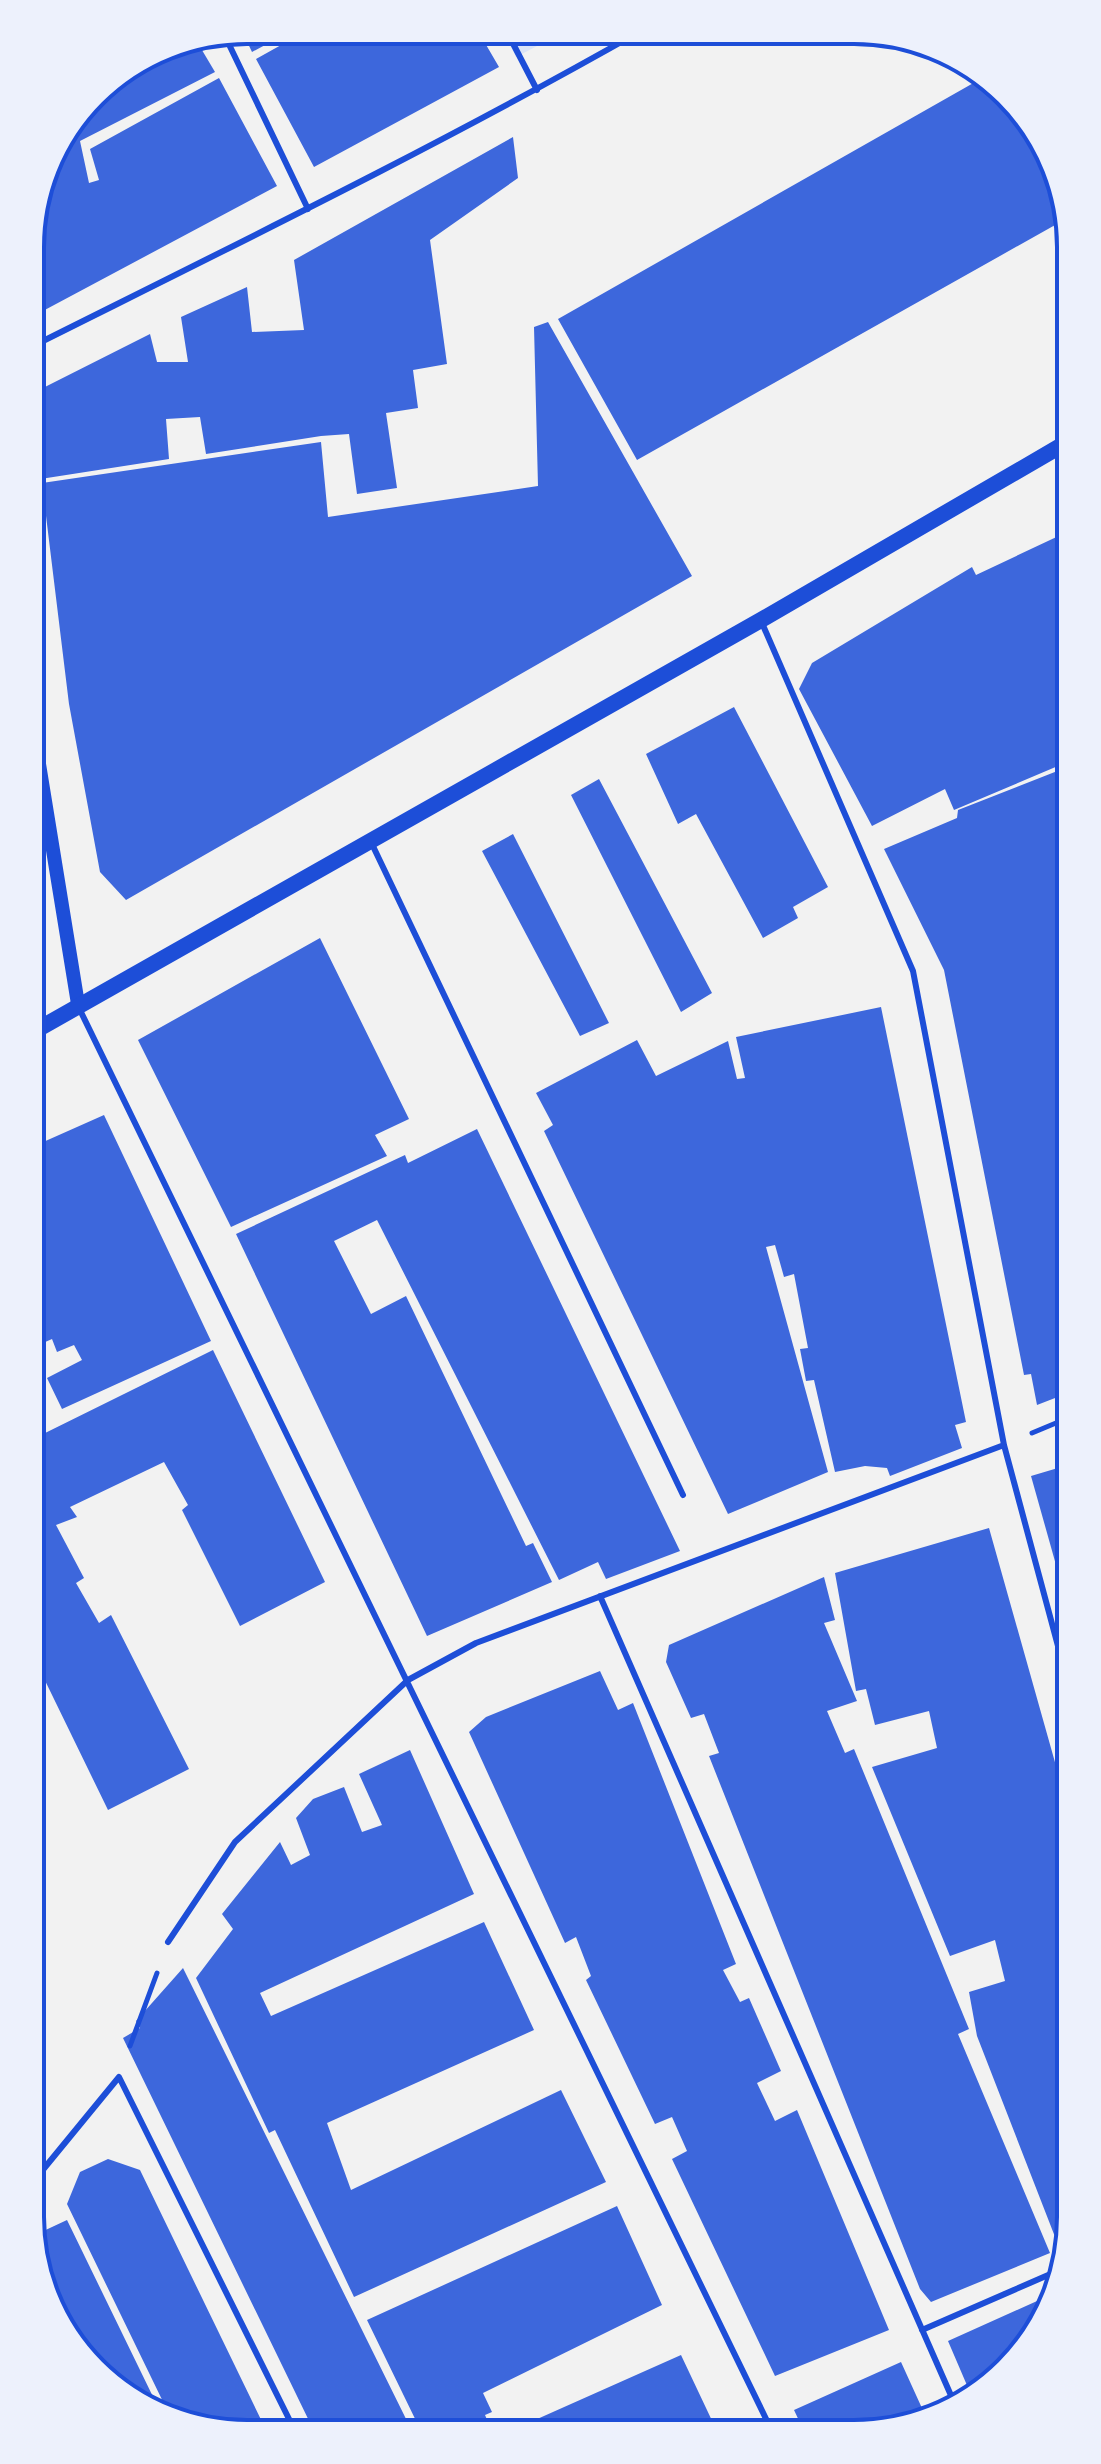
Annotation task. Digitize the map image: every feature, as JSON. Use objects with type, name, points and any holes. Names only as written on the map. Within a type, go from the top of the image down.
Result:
[{"type":"main road","points":[[44,1025],[761,620],[1057,448]]},
{"type":"street","points":[[44,795],[78,1004]]},
{"type":"lane","points":[[513,44],[537,90]]},
{"type":"lane","points":[[44,341],[308,209],[537,90],[618,44]]},
{"type":"lane","points":[[229,45],[308,209]]},
{"type":"lane","points":[[761,620],[913,971],[1004,1445],[1057,1642]]},
{"type":"lane","points":[[370,840],[683,1495]]},
{"type":"lane","points":[[78,1004],[767,2420]]},
{"type":"lane","points":[[168,1942],[235,1842],[408,1680],[476,1643],[1004,1445]]},
{"type":"lane","points":[[600,1596],[951,2395]]},
{"type":"lane","points":[[44,2168],[119,2077],[290,2420]]},
{"type":"lane","points":[[922,2330],[1048,2275]]},
{"type":"path","points":[[119,2077],[168,1942]]},
{"type":"shaded area","points":[[509,44],[541,44],[516,57]]},
{"type":"building","points":[[248,44],[267,44],[252,52]]},
{"type":"building","points":[[283,44],[486,44],[499,67],[314,167],[256,59]]},
{"type":"building","points":[[202,50],[215,72],[80,141],[89,183],[99,180],[90,149],[219,78],[277,186],[44,310],[44,233],[59,169],[78,134],[94,113],[113,94],[145,71],[169,59]]},
{"type":"building","points":[[974,83],[1007,113],[1023,134],[1042,169],[1050,194],[1055,225],[637,460],[558,319]]},
{"type":"building","points":[[513,137],[518,178],[430,240],[447,364],[413,370],[418,408],[386,413],[397,488],[357,494],[349,434],[206,454],[200,417],[166,419],[169,459],[44,478],[44,387],[150,334],[157,362],[188,362],[181,317],[247,287],[252,332],[304,330],[294,260]]},
{"type":"building","points":[[548,322],[692,576],[126,900],[100,872],[69,704],[44,483],[321,442],[328,517],[538,486],[534,327]]},
{"type":"building","points":[[1057,537],[1057,766],[954,810],[945,789],[872,826],[799,689],[812,663],[972,567],[976,575]]},
{"type":"building","points":[[734,707],[828,887],[793,907],[798,918],[763,938],[696,814],[678,824],[646,754]]},
{"type":"building","points":[[1057,771],[1057,1397],[1037,1405],[1031,1374],[1024,1375],[944,970],[884,849],[957,818],[958,810]]},
{"type":"building","points":[[599,779],[712,993],[681,1012],[571,795]]},
{"type":"building","points":[[513,834],[609,1023],[580,1036],[482,851]]},
{"type":"building","points":[[320,938],[409,1119],[375,1135],[387,1156],[231,1227],[138,1040]]},
{"type":"building","points":[[881,1007],[966,1422],[955,1425],[962,1448],[890,1476],[887,1468],[865,1466],[835,1472],[814,1380],[806,1381],[800,1349],[808,1348],[794,1274],[784,1277],[775,1245],[766,1247],[828,1472],[728,1514],[544,1131],[553,1125],[536,1093],[637,1040],[656,1076],[728,1041],[737,1079],[745,1078],[736,1037]]},
{"type":"building","points":[[104,1115],[211,1341],[62,1409],[47,1378],[82,1360],[74,1345],[57,1352],[52,1339],[44,1343],[44,1142]]},
{"type":"building","points":[[477,1129],[680,1551],[606,1579],[598,1562],[559,1580],[377,1220],[334,1241],[371,1314],[406,1296],[526,1546],[533,1543],[552,1582],[427,1636],[236,1234],[405,1155],[408,1163]]},
{"type":"building","points":[[213,1350],[325,1582],[240,1626],[182,1510],[188,1505],[164,1462],[70,1507],[77,1517],[56,1525],[84,1578],[76,1583],[99,1623],[111,1615],[189,1769],[108,1810],[44,1678],[44,1434]]},
{"type":"building","points":[[1057,1468],[1057,1568],[1031,1476]]},
{"type":"building","points":[[989,1528],[1057,1769],[1056,2239],[977,2036],[969,1992],[1005,1981],[995,1940],[950,1956],[872,1767],[937,1748],[929,1711],[875,1725],[866,1689],[856,1691],[835,1573]]},
{"type":"building","points":[[824,1577],[835,1620],[824,1623],[857,1701],[827,1711],[845,1753],[854,1749],[969,2029],[958,2034],[1050,2253],[931,2302],[920,2289],[709,1756],[719,1753],[704,1714],[691,1718],[666,1662],[669,1645]]},
{"type":"building","points":[[600,1671],[618,1710],[633,1703],[736,1964],[723,1970],[740,2002],[749,1998],[781,2071],[757,2083],[775,2121],[797,2110],[889,2330],[775,2376],[672,2159],[687,2151],[672,2117],[655,2124],[586,1980],[591,1976],[576,1937],[565,1943],[469,1732],[486,1717]]},
{"type":"building","points":[[410,1750],[474,1894],[260,1993],[271,2016],[484,1922],[534,2030],[327,2123],[351,2190],[561,2090],[606,2182],[354,2297],[275,2130],[269,2133],[196,1978],[233,1929],[222,1914],[280,1842],[291,1865],[310,1855],[296,1818],[313,1799],[344,1787],[362,1832],[382,1825],[359,1774]]},
{"type":"building","points":[[183,1968],[407,2420],[309,2420],[123,2038],[140,2028],[136,2021]]},
{"type":"building","points":[[108,2159],[140,2170],[261,2420],[207,2416],[163,2401],[67,2204],[80,2172]]},
{"type":"building","points":[[617,2206],[662,2305],[483,2393],[492,2412],[485,2415],[487,2420],[416,2420],[367,2320]]},
{"type":"building","points":[[67,2220],[153,2397],[113,2370],[78,2330],[59,2295],[51,2270],[45,2230]]},
{"type":"building","points":[[1040,2300],[1007,2351],[967,2386],[948,2341]]},
{"type":"building","points":[[681,2355],[712,2420],[535,2420]]},
{"type":"building","points":[[901,2362],[922,2408],[881,2418],[854,2420],[799,2420],[794,2410]]}]
